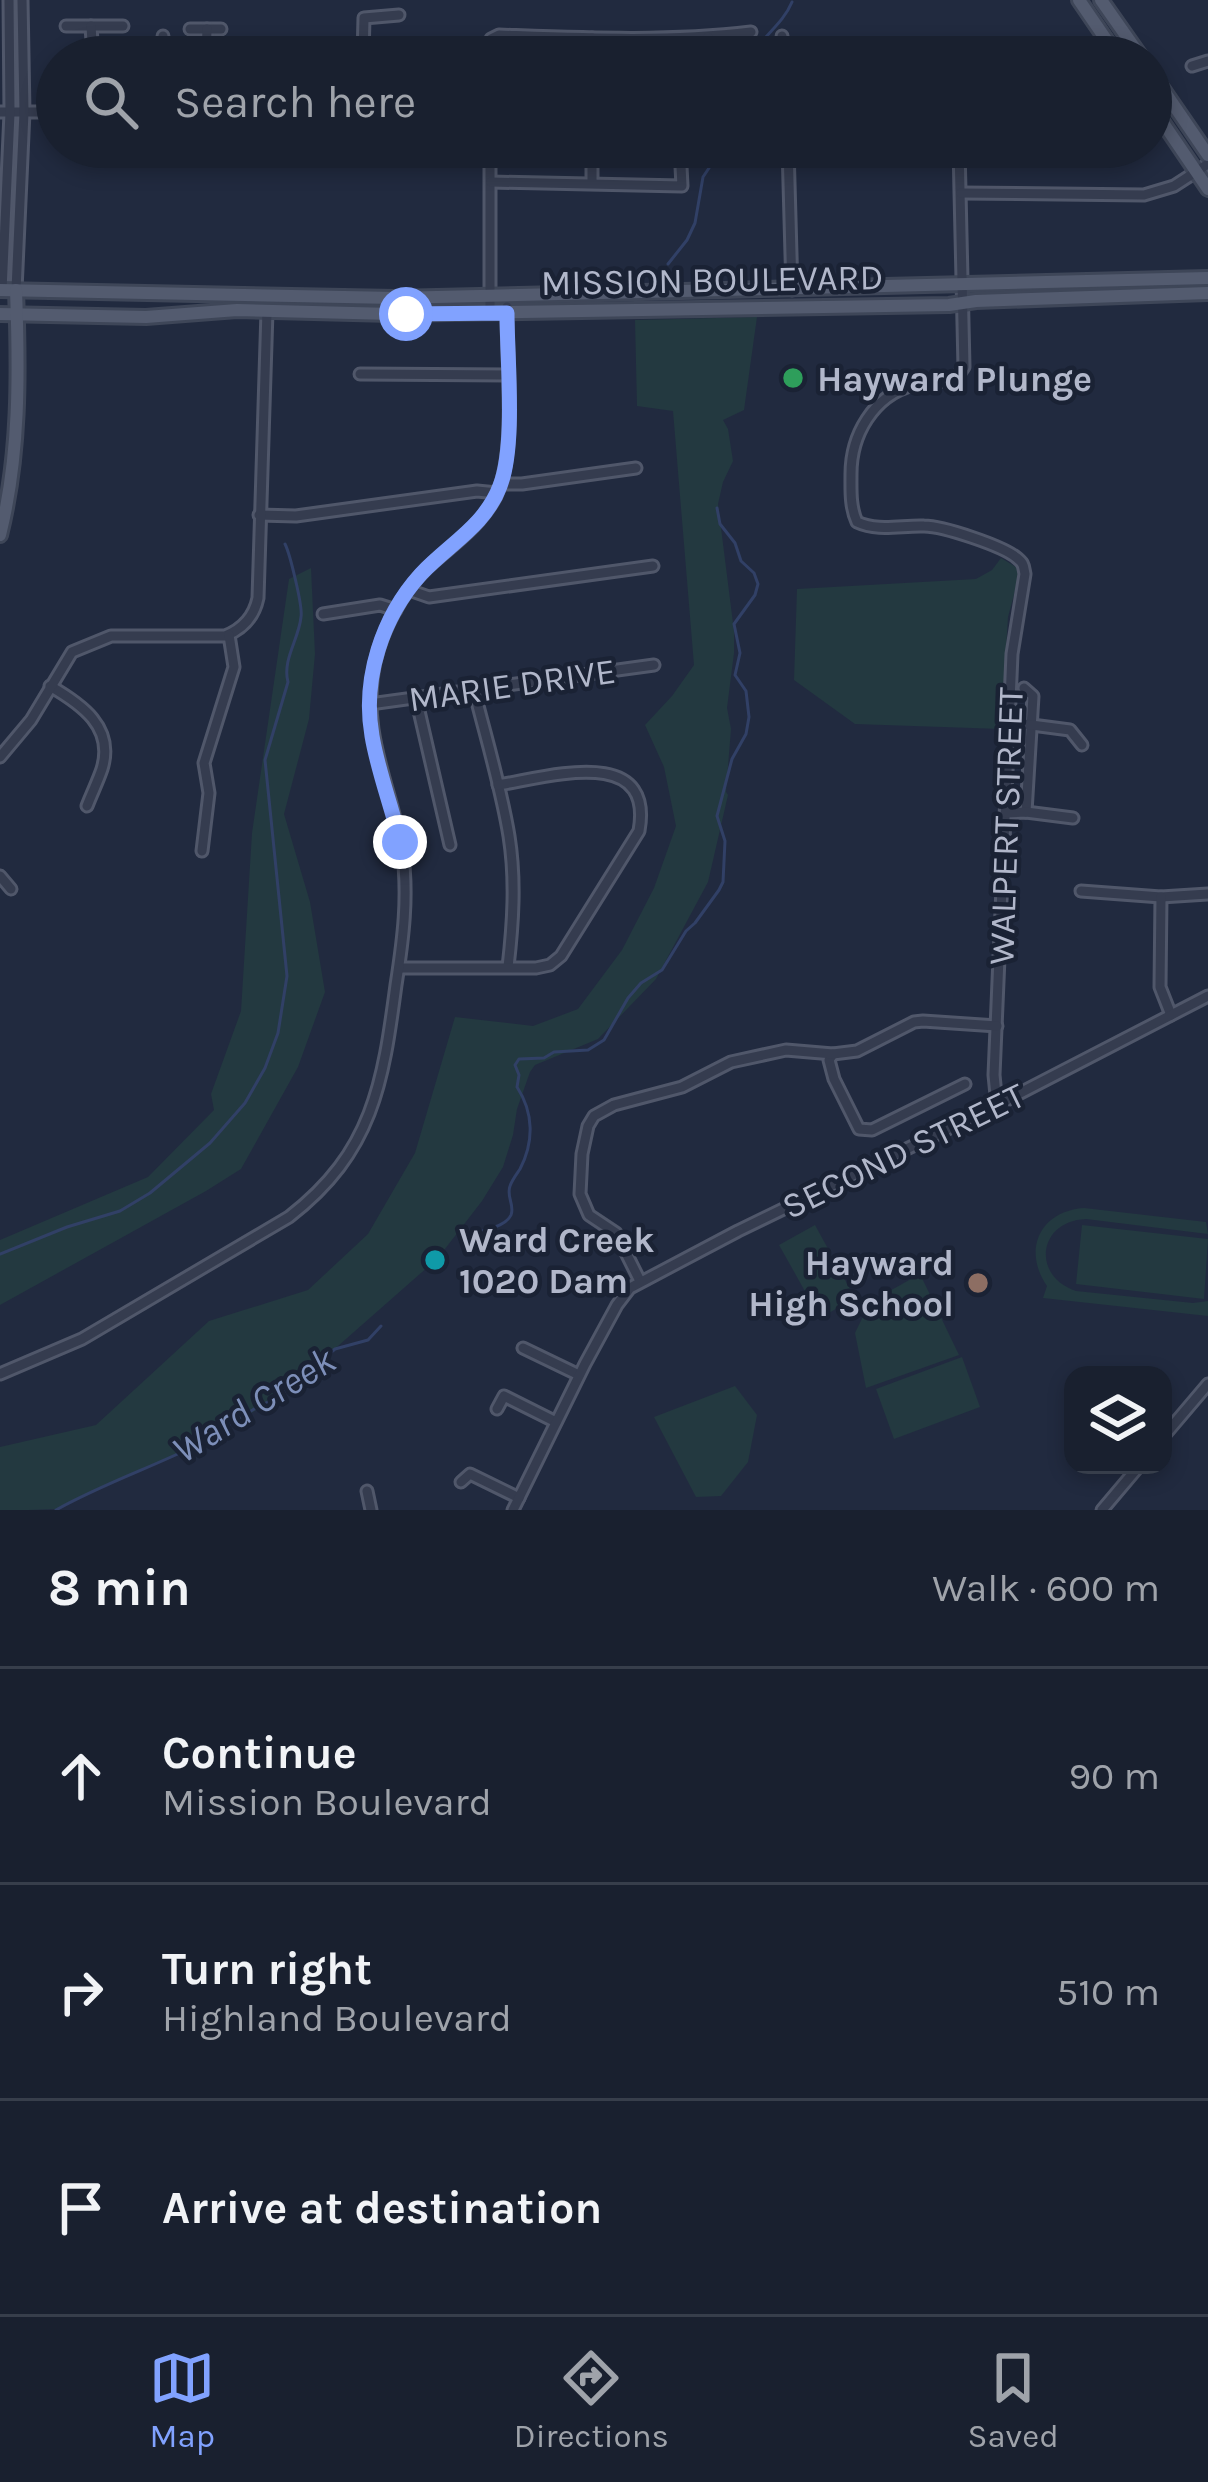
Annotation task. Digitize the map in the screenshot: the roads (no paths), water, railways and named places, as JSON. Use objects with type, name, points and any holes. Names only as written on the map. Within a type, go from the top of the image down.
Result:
[{"type":"main road","points":[[1079,0],[1104,36]]},
{"type":"main road","points":[[1101,0],[1126,36]]},
{"type":"main road","points":[[1172,103],[1208,155]]},
{"type":"main road","points":[[1172,131],[1202,168],[1208,189]]},
{"type":"main road","name":"MISSION BOULEVARD","points":[[6,290],[395,298],[1208,278]]},
{"type":"main road","points":[[0,325],[6,290]]},
{"type":"main road","points":[[0,535],[16,437],[17,314],[6,290]]},
{"type":"main road","name":"MISSION BOULEVARD","points":[[0,314],[507,313],[1208,293]]},
{"type":"street","points":[[6,290],[9,0]]},
{"type":"street","points":[[6,290],[24,112],[22,0]]},
{"type":"street","points":[[364,36],[364,18],[399,15]]},
{"type":"street","points":[[65,26],[123,26]]},
{"type":"street","points":[[92,26],[92,36]]},
{"type":"street","points":[[190,29],[221,29]]},
{"type":"street","points":[[207,29],[207,36]]},
{"type":"street","points":[[717,36],[751,32]]},
{"type":"street","points":[[497,36],[530,36]]},
{"type":"street","points":[[1192,66],[1208,61]]},
{"type":"street","points":[[5,112],[36,112]]},
{"type":"street","points":[[490,168],[490,313]]},
{"type":"street","points":[[592,168],[592,183]]},
{"type":"street","points":[[490,182],[682,186],[681,168]]},
{"type":"street","points":[[789,168],[792,290]]},
{"type":"street","points":[[960,168],[964,303]]},
{"type":"street","points":[[962,193],[1144,195],[1174,186],[1202,168]]},
{"type":"street","points":[[0,1374],[82,1339],[274,1227],[313,1198],[359,1138],[387,1053],[406,906],[393,813],[374,749],[370,704],[377,652],[409,590],[479,522],[499,488],[507,461],[507,295]]},
{"type":"street","name":"WALPERT STREET","points":[[964,303],[962,373],[950,381],[908,386],[897,392],[859,430],[852,454],[852,511],[857,522],[868,527],[944,529],[1011,554],[1022,562],[1025,574],[1012,654],[994,1075],[997,1105]]},
{"type":"street","points":[[0,757],[31,720],[72,652],[111,636],[229,635],[248,621],[256,604],[267,311]]},
{"type":"street","points":[[360,374],[508,375]]},
{"type":"street","points":[[259,515],[296,516],[636,468]]},
{"type":"street","points":[[409,590],[429,597],[653,566]]},
{"type":"street","points":[[323,614],[380,604],[396,610]]},
{"type":"street","points":[[202,851],[208,793],[205,763],[234,667],[229,635]]},
{"type":"street","name":"MARIE DRIVE","points":[[370,704],[654,665]]},
{"type":"street","points":[[50,686],[81,704],[103,741],[104,764],[87,806]]},
{"type":"street","points":[[1024,688],[1033,696],[1026,812]]},
{"type":"street","points":[[474,690],[509,839],[513,931],[508,968]]},
{"type":"street","points":[[416,698],[450,845]]},
{"type":"street","points":[[1009,722],[1070,730],[1082,745]]},
{"type":"street","points":[[399,968],[541,968],[558,960],[637,836],[638,798],[620,778],[604,772],[498,785]]},
{"type":"street","points":[[1006,813],[1073,818]]},
{"type":"street","points":[[0,876],[11,889]]},
{"type":"street","points":[[1081,891],[1161,897],[1208,894]]},
{"type":"street","points":[[1161,897],[1160,987],[1171,1016]]},
{"type":"street","name":"SECOND STREET","points":[[513,1510],[617,1304],[640,1281],[1208,996]]},
{"type":"street","points":[[640,1281],[616,1233],[589,1215],[580,1194],[588,1126],[603,1109],[682,1087],[731,1062],[759,1054],[856,1051],[914,1022],[997,1026]]},
{"type":"street","points":[[833,1054],[829,1060],[834,1079],[859,1129],[865,1131],[964,1084]]},
{"type":"street","points":[[523,1348],[579,1376]]},
{"type":"street","points":[[1172,1426],[1208,1384]]},
{"type":"street","points":[[497,1409],[504,1396],[556,1422]]},
{"type":"street","points":[[461,1482],[470,1474],[519,1498]]},
{"type":"street","points":[[1102,1510],[1132,1474]]},
{"type":"street","points":[[368,1491],[371,1510]]},
{"type":"waterway","name":"Ward Creek","points":[[766,36],[792,2]]},
{"type":"waterway","name":"Ward Creek","points":[[668,264],[695,223],[709,168]]},
{"type":"waterway","name":"Ward Creek","points":[[477,1233],[509,1219],[510,1186],[528,1148],[529,1117],[517,1087],[519,1059],[588,1050],[604,1040],[628,998],[662,970],[723,882],[725,841],[717,816],[749,717],[746,691],[735,675],[740,653],[734,624],[758,584],[720,524],[717,508]]},
{"type":"waterway","points":[[0,1254],[120,1211],[150,1193],[210,1143],[245,1103],[265,1068],[278,1033],[287,976],[265,760],[301,617],[285,544]]},
{"type":"waterway","name":"Ward Creek","points":[[56,1510],[210,1438],[274,1400],[335,1349],[368,1340],[381,1326]]},
{"type":"place","name":"Hayward Plunge","points":[[793,378]]},
{"type":"place","name":"Ward Creek 1020 Dam","points":[[435,1260]]},
{"type":"place","name":"Hayward High School","points":[[978,1283]]}]
